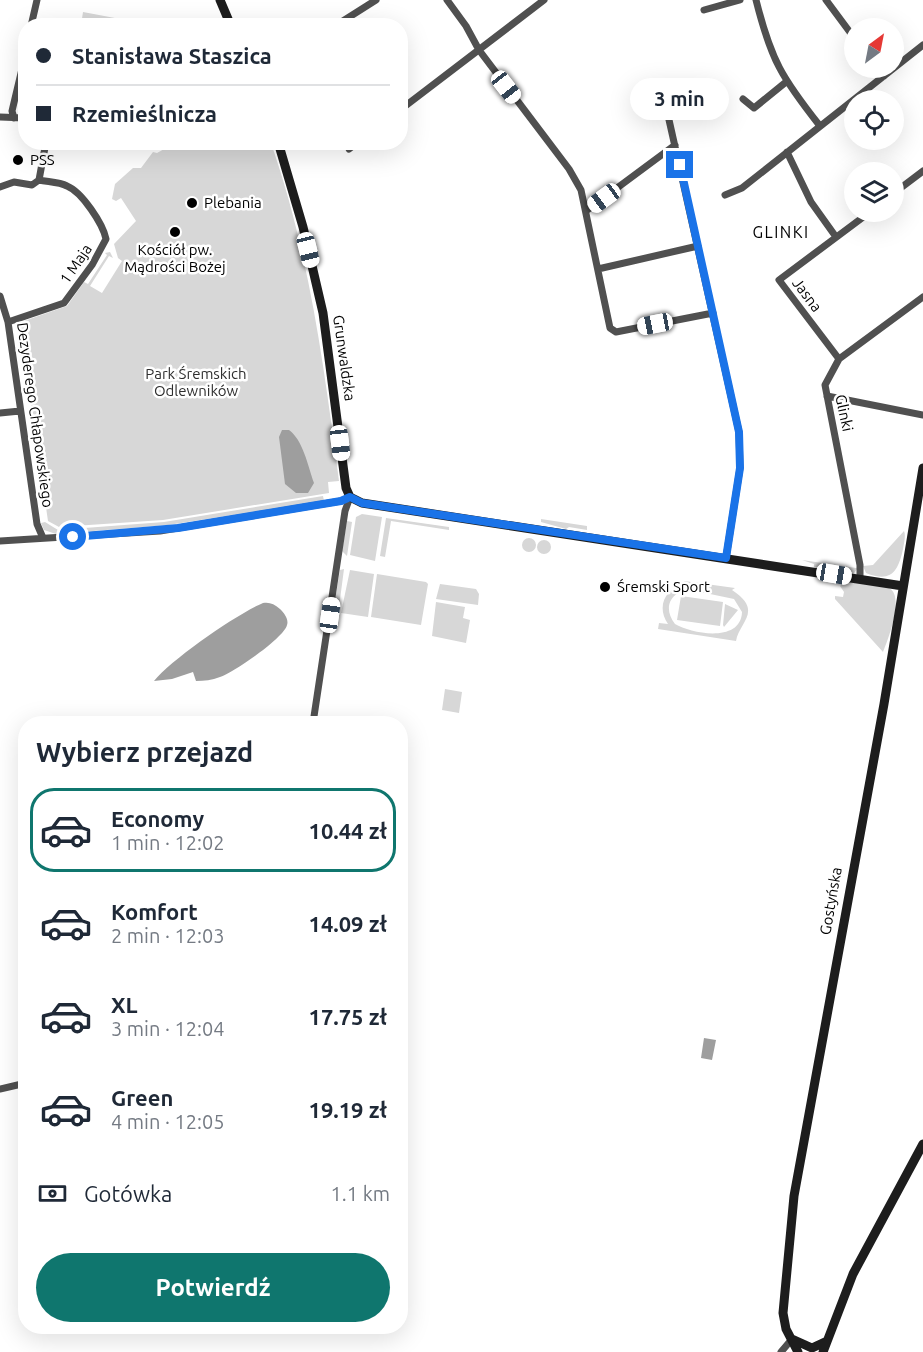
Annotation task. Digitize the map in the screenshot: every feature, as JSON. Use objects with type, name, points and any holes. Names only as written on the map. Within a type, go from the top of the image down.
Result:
[{"type":"main road","points":[[220,0],[228,18]]},
{"type":"main road","name":"Grunwaldzka","points":[[280,150],[301,220],[322,313],[345,484],[350,497]]},
{"type":"main road","name":"Gostyńska","points":[[798,1352],[786,1329],[783,1312],[791,1210],[923,468]]},
{"type":"main road","points":[[350,497],[362,503],[903,586]]},
{"type":"main road","points":[[823,1352],[853,1274],[923,1144]]},
{"type":"main road","points":[[792,1340],[814,1350],[827,1341]]},
{"type":"street","points":[[33,18],[37,0]]},
{"type":"street","points":[[348,18],[376,0]]},
{"type":"street","points":[[447,0],[479,50],[569,169],[581,190],[609,322],[616,332],[713,313]]},
{"type":"street","points":[[408,104],[544,0]]},
{"type":"street","points":[[704,10],[740,0]]},
{"type":"street","points":[[756,0],[767,43],[786,82],[820,126]]},
{"type":"street","points":[[826,0],[844,24]]},
{"type":"street","points":[[904,60],[923,45]]},
{"type":"street","points":[[725,195],[740,190],[881,78]]},
{"type":"street","points":[[743,99],[754,108],[786,82]]},
{"type":"street","points":[[14,118],[12,111],[18,86]]},
{"type":"street","points":[[666,102],[741,450],[726,558]]},
{"type":"street","points":[[0,117],[18,118]]},
{"type":"street","points":[[586,211],[675,145]]},
{"type":"street","points":[[39,180],[45,150]]},
{"type":"street","points":[[787,152],[811,202],[836,237]]},
{"type":"street","points":[[904,185],[923,171]]},
{"type":"street","name":"1 Maja","points":[[0,187],[14,183],[32,185],[39,180],[66,185],[77,192],[99,221],[105,239],[92,266],[64,303],[8,322]]},
{"type":"street","name":"Jasna","points":[[839,359],[779,280],[856,222]]},
{"type":"street","points":[[598,269],[698,246]]},
{"type":"street","name":"Dezyderego Chłapowskiego","points":[[0,296],[8,322],[37,524],[43,538]]},
{"type":"street","name":"Glinki","points":[[860,579],[861,569],[826,383],[839,359],[923,297]]},
{"type":"street","points":[[827,396],[923,415]]},
{"type":"street","points":[[0,413],[20,411]]},
{"type":"street","points":[[0,541],[178,528],[341,501],[350,497]]},
{"type":"street","name":"Grunwaldzka","points":[[314,716],[345,511],[350,497]]},
{"type":"street","points":[[0,1089],[18,1085]]},
{"type":"street","points":[[781,1352],[792,1340]]},
{"type":"green space","points":[[83,12],[115,18],[82,18]]},
{"type":"green space","name":"Park Śremskich Odlewników","points":[[162,150],[273,150],[296,226],[314,310],[339,481],[328,482],[329,493],[163,520],[59,527],[48,521],[20,329],[24,321],[67,306],[84,282],[88,284],[107,255],[105,253],[110,252],[113,258],[109,256],[90,286],[102,293],[122,261],[118,258],[114,244],[136,221],[121,198],[116,201],[112,199],[115,184],[133,168],[141,168],[153,152],[157,153]]},
{"type":"green space","points":[[323,496],[324,501],[168,525],[56,534],[44,530],[41,523],[45,522],[58,530],[164,522]]},
{"type":"green space","points":[[362,514],[382,517],[375,561],[350,555],[356,517]]},
{"type":"green space","points":[[386,518],[449,527],[449,530],[391,521],[385,557],[380,556]]},
{"type":"green space","points":[[541,519],[587,526],[587,530],[569,527],[566,529],[541,522]]},
{"type":"green space","points":[[347,521],[352,522],[347,556],[342,551]]},
{"type":"green space","points":[[904,531],[903,549],[896,569],[882,577],[866,573],[863,566],[873,565]]},
{"type":"green space","points":[[529,538],[534,540],[536,545],[534,550],[529,552],[524,550],[522,545],[524,540]]},
{"type":"green space","points":[[544,540],[549,542],[551,547],[549,552],[544,554],[539,552],[537,547],[539,542]]},
{"type":"green space","points":[[802,560],[859,567],[854,573],[814,567],[814,564]]},
{"type":"green space","points":[[344,569],[339,607],[334,606],[340,570]]},
{"type":"green space","points":[[350,570],[374,574],[368,617],[341,613]]},
{"type":"green space","points":[[377,574],[428,584],[421,625],[371,617]]},
{"type":"green space","points":[[684,581],[735,588],[732,590],[747,604],[748,610],[736,641],[658,629],[659,623],[668,624],[664,617],[663,604],[668,594],[673,589],[686,584]],"holes":[[[691,590],[734,599],[742,612],[740,622],[725,632],[703,633],[683,628],[675,624],[669,612],[671,601],[678,593],[684,591]]]},
{"type":"green space","points":[[846,581],[879,585],[889,588],[894,593],[896,600],[894,618],[883,652],[835,599],[835,596],[843,597],[844,592],[840,586]]},
{"type":"green space","points":[[440,584],[476,589],[479,594],[478,605],[436,599]]},
{"type":"green space","points":[[681,596],[723,602],[720,626],[677,620]]},
{"type":"green space","points":[[436,602],[465,607],[463,618],[470,620],[466,643],[432,636]]},
{"type":"green space","points":[[725,604],[738,610],[724,627],[723,625]]},
{"type":"green space","points":[[445,689],[462,692],[459,713],[442,710]]},
{"type":"shaded area","points":[[282,430],[289,430],[294,434],[304,454],[314,483],[308,493],[296,493],[285,484],[279,437]]},
{"type":"shaded area","points":[[263,603],[272,604],[280,609],[286,616],[287,625],[277,638],[246,662],[226,674],[205,681],[196,681],[193,672],[172,679],[154,681],[175,661],[206,638]]},
{"type":"shaded area","points":[[704,1038],[716,1040],[712,1060],[701,1058]]},
{"type":"place","name":"PSS","points":[[18,160]]},
{"type":"place","name":"Plebania","points":[[192,203]]},
{"type":"place","name":"Kościół pw. Mądrości Bożej","points":[[175,232]]},
{"type":"place","name":"Śremski Sport","points":[[605,587]]},
{"type":"district","name":"GLINKI","points":[[781,232]]},
{"type":"route","points":[[73,537],[160,531],[341,501],[350,497],[362,503],[726,558],[740,468],[739,432],[680,165]]}]
